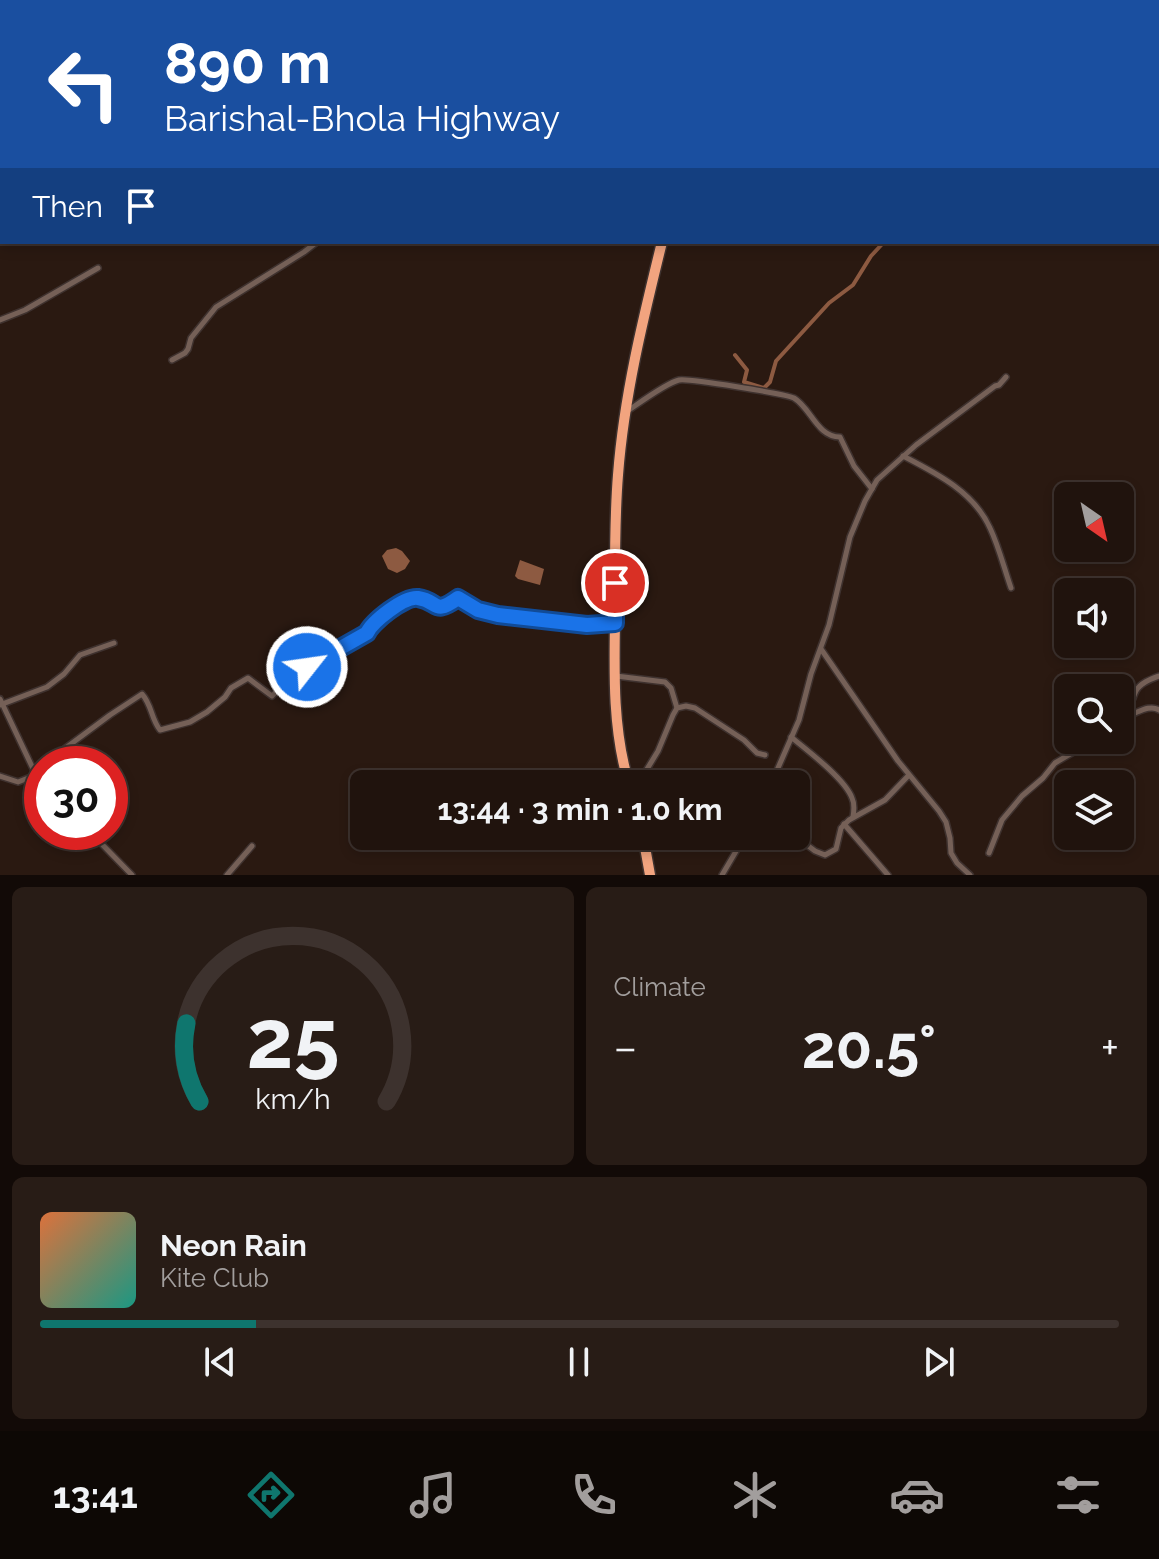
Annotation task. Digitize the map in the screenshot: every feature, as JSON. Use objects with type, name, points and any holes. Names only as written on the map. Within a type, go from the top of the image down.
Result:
[{"type":"highway","points":[[625,770],[616,710],[615,517],[625,413],[639,332],[661,244]]},
{"type":"highway","points":[[646,850],[650,875]]},
{"type":"street","points":[[172,360],[185,353],[191,338],[216,307],[314,244]]},
{"type":"street","points":[[0,320],[25,310],[98,268]]},
{"type":"street","points":[[777,770],[799,720],[829,625],[850,537],[877,480],[916,445],[1006,377]]},
{"type":"street","points":[[625,413],[678,380],[696,380],[793,397],[829,435],[840,437],[854,466],[872,489]]},
{"type":"street","points":[[903,456],[949,481],[977,507],[989,525],[1011,588]]},
{"type":"street","points":[[69,746],[142,694],[160,730],[190,722],[207,712],[231,688],[248,678],[272,696],[307,667],[367,633],[371,624],[408,599],[418,598],[437,607],[447,606],[458,598],[478,610],[498,615],[587,625],[615,623]]},
{"type":"street","points":[[24,750],[1,703],[52,684],[80,655],[114,643]]},
{"type":"street","points":[[821,648],[909,775],[946,822],[951,853],[970,875]]},
{"type":"street","points":[[615,676],[665,682],[671,688],[677,708],[646,770]]},
{"type":"street","points":[[1134,699],[1138,688],[1159,676]]},
{"type":"street","points":[[677,708],[695,708],[744,740],[757,753],[765,755]]},
{"type":"street","points":[[1134,712],[1153,708],[1159,710]]},
{"type":"street","points":[[791,737],[852,795],[853,817]]},
{"type":"street","points":[[989,853],[1002,820],[1055,763],[1070,754]]},
{"type":"street","points":[[810,847],[825,855],[836,849],[844,824],[885,800],[909,775]]},
{"type":"street","points":[[0,776],[18,782],[24,780]]},
{"type":"street","points":[[844,824],[888,875]]},
{"type":"street","points":[[227,875],[252,846]]},
{"type":"street","points":[[108,850],[132,875]]},
{"type":"street","points":[[722,875],[737,850]]},
{"type":"shaded area","points":[[396,548],[410,561],[405,569],[397,573],[388,569],[382,556],[387,550]]},
{"type":"shaded area","points":[[520,560],[544,569],[540,585],[515,576]]},
{"type":"waterway","points":[[735,355],[747,370],[744,382],[764,388],[770,382],[776,361],[829,303],[853,285],[882,244]]},
{"type":"route","points":[[307,667],[367,633],[371,624],[408,599],[418,598],[437,607],[447,606],[458,598],[478,610],[498,615],[587,625],[605,624],[615,623],[615,583]]}]
